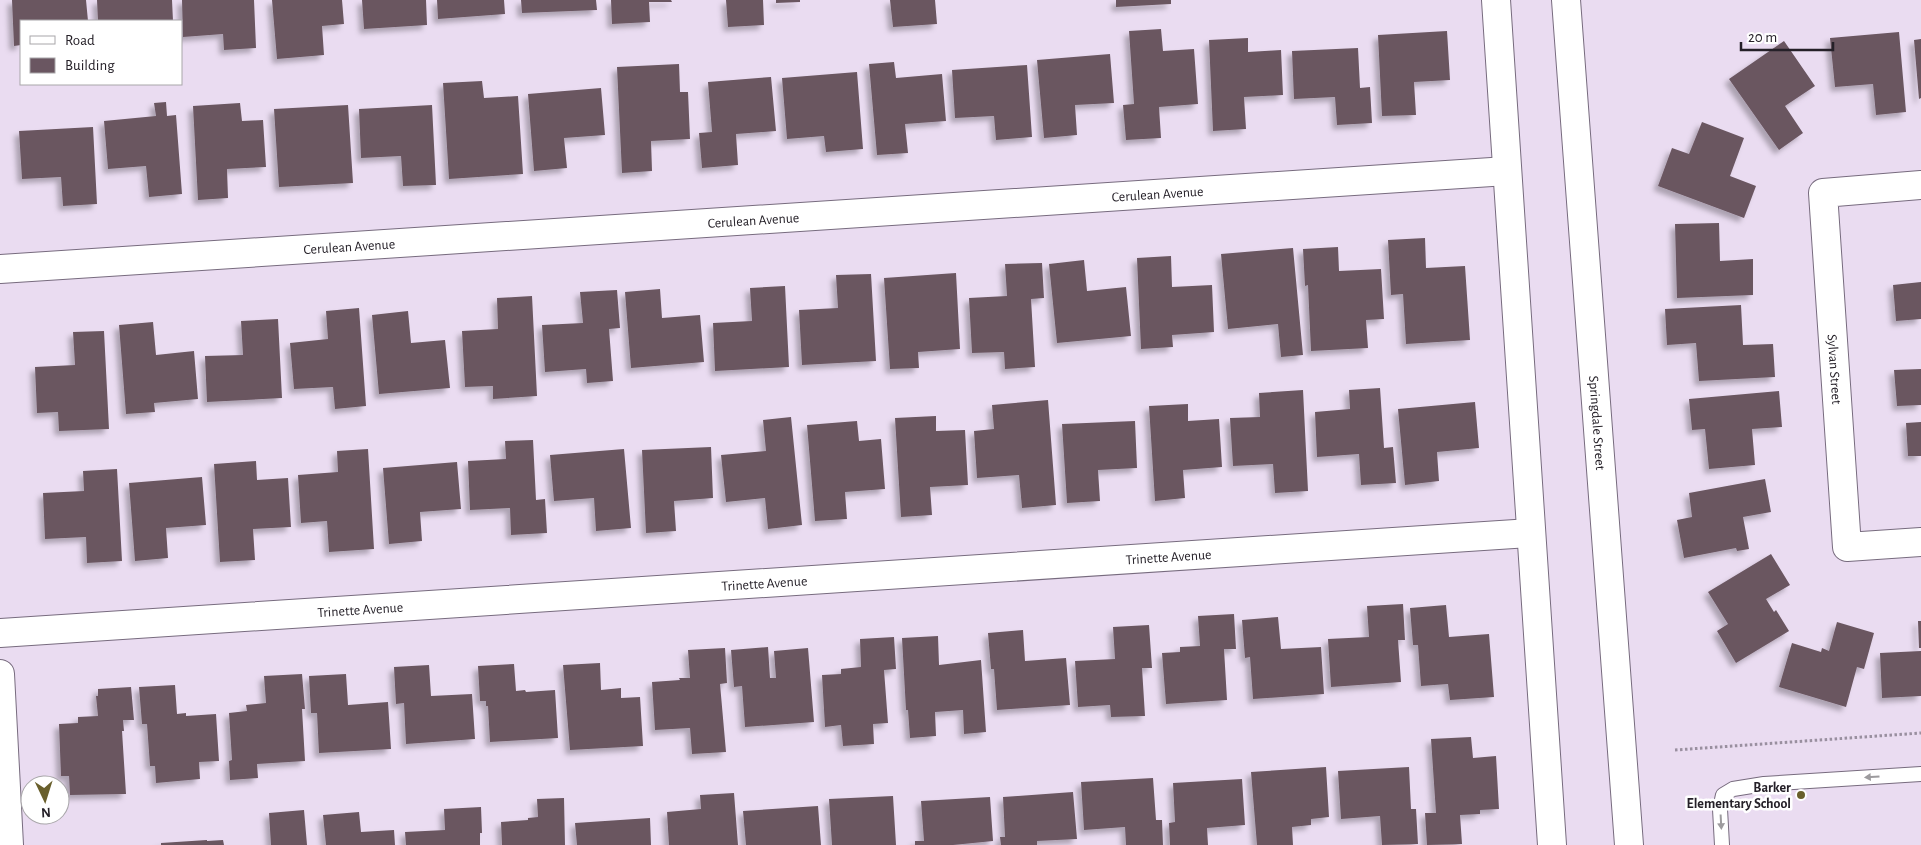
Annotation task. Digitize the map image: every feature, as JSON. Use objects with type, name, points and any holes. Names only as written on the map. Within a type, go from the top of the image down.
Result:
[{"type":"street","points":[[1496,0],[1552,845]]},
{"type":"street","name":"Springdale Street","points":[[1566,0],[1629,845]]},
{"type":"street","name":"Cerulean Avenue","points":[[0,269],[1507,171]]},
{"type":"street","name":"Sylvan Street","points":[[1921,185],[1823,193],[1847,547],[1921,542]]},
{"type":"street","name":"Trinette Avenue","points":[[0,633],[1530,533]]},
{"type":"street","points":[[0,674],[9,845]]},
{"type":"lane","points":[[1718,845],[1722,845],[1720,809],[1723,794],[1733,789],[1764,784],[1921,774]]},
{"type":"path","points":[[1675,750],[1921,733]]},
{"type":"building","points":[[12,0],[86,0],[88,20],[20,20],[20,45],[14,46]]},
{"type":"building","points":[[97,0],[172,0],[173,20],[98,20]]},
{"type":"building","points":[[182,0],[254,0],[256,48],[224,50],[223,34],[183,37]]},
{"type":"building","points":[[272,0],[342,0],[344,24],[322,26],[324,55],[277,59]]},
{"type":"building","points":[[362,0],[426,0],[427,25],[364,29]]},
{"type":"building","points":[[437,0],[504,0],[505,14],[438,19]]},
{"type":"building","points":[[521,0],[596,0],[597,10],[522,13]]},
{"type":"building","points":[[611,0],[671,0],[672,2],[649,2],[650,22],[612,24]]},
{"type":"building","points":[[726,0],[763,0],[764,25],[728,27]]},
{"type":"building","points":[[776,0],[800,0],[800,2],[776,3]]},
{"type":"building","points":[[890,0],[935,0],[937,24],[893,27]]},
{"type":"building","points":[[1116,0],[1171,0],[1171,4],[1116,7]]},
{"type":"building","points":[[1161,29],[1163,51],[1194,49],[1198,104],[1159,107],[1161,138],[1126,140],[1123,105],[1134,104],[1129,31]]},
{"type":"building","points":[[1447,31],[1450,80],[1414,82],[1416,115],[1382,116],[1378,35]]},
{"type":"building","points":[[1899,32],[1906,112],[1876,115],[1873,84],[1835,87],[1830,38]]},
{"type":"building","points":[[1248,38],[1248,52],[1281,50],[1283,95],[1244,97],[1246,129],[1213,131],[1209,40]]},
{"type":"building","points":[[1921,39],[1921,98],[1919,99],[1914,40]]},
{"type":"building","points":[[1784,41],[1815,86],[1785,106],[1803,133],[1779,150],[1729,79]]},
{"type":"building","points":[[1358,48],[1360,88],[1370,87],[1372,123],[1337,125],[1335,97],[1294,99],[1292,51]]},
{"type":"building","points":[[1110,54],[1114,103],[1075,105],[1077,135],[1044,138],[1037,60]]},
{"type":"building","points":[[894,62],[896,78],[942,74],[946,121],[905,124],[908,153],[877,155],[869,64]]},
{"type":"building","points":[[679,64],[680,92],[688,92],[690,139],[651,141],[652,171],[622,173],[617,67]]},
{"type":"building","points":[[1027,65],[1032,137],[996,140],[994,116],[955,118],[952,70]]},
{"type":"building","points":[[857,72],[863,149],[826,152],[824,136],[787,139],[782,78]]},
{"type":"building","points":[[771,77],[776,131],[736,134],[738,165],[702,168],[699,133],[712,132],[708,82]]},
{"type":"building","points":[[482,81],[484,98],[518,96],[523,174],[449,179],[443,83]]},
{"type":"building","points":[[601,88],[605,135],[564,138],[567,168],[534,171],[528,94]]},
{"type":"building","points":[[166,102],[167,116],[176,115],[182,194],[149,197],[146,166],[108,169],[104,121],[156,116],[154,103]]},
{"type":"building","points":[[240,103],[242,121],[263,120],[266,167],[227,169],[228,198],[198,200],[193,106]]},
{"type":"building","points":[[348,105],[353,183],[279,187],[274,109]]},
{"type":"building","points":[[432,105],[436,185],[403,186],[401,156],[361,158],[359,109]]},
{"type":"building","points":[[1702,122],[1744,138],[1730,176],[1756,186],[1744,218],[1658,186],[1672,148],[1689,154]]},
{"type":"building","points":[[93,127],[97,204],[63,206],[61,177],[22,179],[19,131]]},
{"type":"building","points":[[1719,223],[1720,261],[1753,259],[1753,295],[1677,298],[1675,224]]},
{"type":"building","points":[[1425,238],[1426,268],[1465,266],[1470,340],[1406,344],[1403,294],[1391,295],[1388,240]]},
{"type":"building","points":[[1338,247],[1339,271],[1381,269],[1384,319],[1366,320],[1368,348],[1311,351],[1308,285],[1305,286],[1303,249]]},
{"type":"building","points":[[1293,248],[1303,355],[1281,357],[1278,324],[1228,329],[1221,254]]},
{"type":"building","points":[[1171,256],[1172,287],[1212,285],[1214,332],[1172,335],[1173,347],[1141,349],[1137,258]]},
{"type":"building","points":[[1084,260],[1087,291],[1126,287],[1131,336],[1057,343],[1049,264]]},
{"type":"building","points":[[1042,263],[1044,298],[1031,299],[1035,367],[1005,369],[1004,352],[972,353],[969,298],[1007,296],[1005,264]]},
{"type":"building","points":[[956,273],[960,349],[918,352],[919,368],[890,369],[884,278]]},
{"type":"building","points":[[871,274],[876,361],[802,365],[799,310],[838,308],[836,275]]},
{"type":"building","points":[[1921,282],[1921,319],[1896,321],[1893,285]]},
{"type":"building","points":[[785,286],[789,367],[715,371],[713,323],[752,321],[750,288]]},
{"type":"building","points":[[660,289],[662,318],[700,315],[704,362],[631,368],[625,292]]},
{"type":"building","points":[[617,290],[620,328],[609,329],[613,381],[587,383],[586,369],[545,372],[542,325],[583,323],[580,292]]},
{"type":"building","points":[[532,296],[537,396],[493,399],[493,386],[465,387],[462,331],[498,329],[497,298]]},
{"type":"building","points":[[1741,305],[1743,345],[1773,344],[1775,377],[1699,381],[1696,343],[1667,345],[1665,309]]},
{"type":"building","points":[[359,308],[366,406],[335,409],[333,387],[294,389],[290,343],[328,339],[326,311]]},
{"type":"building","points":[[408,311],[411,343],[445,340],[450,388],[379,394],[372,315]]},
{"type":"building","points":[[278,319],[282,398],[207,402],[205,356],[243,355],[241,321]]},
{"type":"building","points":[[153,322],[156,355],[194,351],[198,399],[154,403],[155,412],[126,414],[119,325]]},
{"type":"building","points":[[104,331],[109,429],[59,431],[58,412],[37,413],[35,367],[75,365],[73,332]]},
{"type":"building","points":[[1921,369],[1921,405],[1897,406],[1894,370]]},
{"type":"building","points":[[1380,388],[1384,448],[1393,447],[1396,483],[1361,485],[1359,454],[1317,457],[1315,412],[1350,409],[1349,390]]},
{"type":"building","points":[[1303,390],[1308,491],[1275,493],[1273,464],[1233,466],[1230,418],[1260,417],[1259,393]]},
{"type":"building","points":[[1779,391],[1782,427],[1752,429],[1755,465],[1709,469],[1705,429],[1692,430],[1689,399]]},
{"type":"building","points":[[1048,400],[1056,505],[1022,508],[1019,475],[977,478],[974,431],[994,429],[992,405]]},
{"type":"building","points":[[1475,402],[1479,448],[1437,452],[1439,481],[1405,485],[1398,409]]},
{"type":"building","points":[[1188,404],[1188,421],[1219,419],[1222,467],[1183,470],[1185,498],[1155,501],[1149,406]]},
{"type":"building","points":[[936,416],[936,431],[965,430],[968,485],[930,487],[932,515],[901,517],[895,418]]},
{"type":"building","points":[[791,417],[802,525],[768,529],[765,498],[726,502],[721,455],[766,451],[763,420]]},
{"type":"building","points":[[857,421],[859,441],[881,439],[885,489],[845,492],[847,519],[815,521],[807,425]]},
{"type":"building","points":[[1135,421],[1137,468],[1098,470],[1100,501],[1067,503],[1062,424]]},
{"type":"building","points":[[1921,422],[1921,456],[1908,456],[1906,423]]},
{"type":"building","points":[[533,440],[536,500],[545,499],[547,533],[511,535],[510,508],[470,510],[468,461],[506,459],[505,441]]},
{"type":"building","points":[[711,447],[713,498],[674,501],[676,531],[646,533],[642,450]]},
{"type":"building","points":[[368,449],[374,549],[329,552],[327,521],[301,523],[298,475],[338,472],[337,451]]},
{"type":"building","points":[[624,449],[631,528],[596,531],[594,498],[554,501],[550,455]]},
{"type":"building","points":[[256,461],[257,480],[288,478],[291,527],[253,529],[255,560],[220,562],[214,464]]},
{"type":"building","points":[[457,462],[461,509],[420,512],[422,541],[389,544],[383,468]]},
{"type":"building","points":[[117,469],[122,561],[87,563],[86,537],[45,539],[43,493],[84,491],[83,471]]},
{"type":"building","points":[[202,477],[206,525],[166,528],[168,558],[135,561],[129,483]]},
{"type":"building","points":[[1765,479],[1771,512],[1743,517],[1749,549],[1737,551],[1736,548],[1684,558],[1677,520],[1692,517],[1689,493]]},
{"type":"building","points":[[1771,554],[1790,585],[1766,599],[1774,612],[1776,610],[1789,631],[1736,663],[1717,631],[1728,624],[1708,592]]},
{"type":"building","points":[[1403,604],[1405,640],[1398,640],[1401,682],[1331,687],[1328,639],[1369,637],[1367,606]]},
{"type":"building","points":[[1446,605],[1449,637],[1489,634],[1494,697],[1450,700],[1448,684],[1421,686],[1418,645],[1413,645],[1410,608]]},
{"type":"building","points":[[1234,614],[1236,649],[1224,649],[1227,700],[1166,704],[1162,653],[1180,652],[1180,647],[1200,646],[1198,616]]},
{"type":"building","points":[[1278,617],[1281,649],[1321,647],[1324,694],[1253,699],[1250,657],[1245,658],[1242,620]]},
{"type":"building","points":[[1918,621],[1921,621],[1921,648],[1919,648]]},
{"type":"building","points":[[1837,622],[1874,633],[1864,669],[1857,667],[1846,707],[1779,687],[1792,643],[1821,652],[1822,648],[1829,651]]},
{"type":"building","points":[[1149,625],[1152,668],[1142,668],[1145,716],[1111,717],[1110,705],[1078,707],[1075,661],[1115,659],[1113,627]]},
{"type":"building","points":[[1023,630],[1025,661],[1066,658],[1070,705],[997,710],[994,669],[991,669],[988,633]]},
{"type":"building","points":[[938,636],[939,665],[981,660],[986,732],[964,734],[963,710],[935,712],[936,736],[910,738],[908,710],[906,710],[902,638]]},
{"type":"building","points":[[894,637],[896,669],[884,670],[888,723],[873,724],[874,744],[843,746],[841,725],[825,727],[822,675],[841,674],[841,669],[861,667],[860,639]]},
{"type":"building","points":[[768,647],[770,678],[776,678],[774,651],[808,648],[814,722],[745,727],[742,686],[734,687],[731,650]]},
{"type":"building","points":[[725,648],[727,683],[720,684],[726,752],[692,754],[690,728],[655,730],[652,682],[690,678],[688,650]]},
{"type":"building","points":[[1921,651],[1921,696],[1882,698],[1880,653]]},
{"type":"building","points":[[600,663],[601,690],[621,688],[621,698],[640,697],[643,746],[570,750],[563,665]]},
{"type":"building","points":[[514,664],[516,691],[555,690],[558,738],[490,742],[488,706],[486,706],[486,701],[480,701],[478,666]]},
{"type":"building","points":[[429,665],[431,696],[472,694],[475,739],[406,744],[404,703],[396,704],[394,667]]},
{"type":"building","points":[[302,674],[305,709],[302,709],[305,761],[257,764],[258,778],[230,780],[229,761],[232,760],[229,713],[247,711],[246,705],[266,703],[264,676]]},
{"type":"building","points":[[346,674],[348,705],[388,702],[391,749],[319,753],[317,713],[311,713],[309,676]]},
{"type":"building","points":[[175,685],[177,714],[186,713],[186,716],[216,714],[219,761],[199,762],[200,779],[156,783],[155,766],[150,766],[147,724],[142,724],[139,687]]},
{"type":"building","points":[[131,687],[134,720],[123,720],[124,731],[122,731],[126,794],[70,795],[70,775],[61,775],[59,724],[78,723],[78,717],[98,716],[96,696],[98,696],[98,689]]},
{"type":"building","points":[[1471,737],[1473,758],[1496,756],[1499,809],[1480,810],[1480,814],[1460,815],[1462,844],[1427,845],[1425,813],[1436,813],[1431,739]]},
{"type":"building","points":[[1326,767],[1329,817],[1311,819],[1311,825],[1292,827],[1293,845],[1257,845],[1251,772]]},
{"type":"building","points":[[1409,767],[1411,809],[1416,809],[1418,844],[1382,845],[1380,816],[1341,819],[1338,771]]},
{"type":"building","points":[[1153,778],[1156,820],[1162,820],[1163,845],[1126,845],[1125,827],[1084,830],[1081,782]]},
{"type":"building","points":[[1242,779],[1245,825],[1207,828],[1208,845],[1170,845],[1169,823],[1175,822],[1173,783]]},
{"type":"building","points":[[1073,792],[1077,839],[1037,841],[1037,845],[1001,845],[1000,837],[1005,837],[1003,797]]},
{"type":"building","points":[[734,793],[738,845],[669,845],[667,812],[701,809],[700,795]]},
{"type":"building","points":[[893,796],[896,845],[832,845],[829,799]]},
{"type":"building","points":[[990,797],[993,841],[953,845],[915,845],[915,841],[924,841],[921,801]]},
{"type":"building","points":[[564,798],[565,845],[502,845],[501,822],[528,820],[528,818],[538,817],[537,799]]},
{"type":"building","points":[[818,806],[821,845],[746,845],[743,811]]},
{"type":"building","points":[[481,807],[482,833],[480,833],[480,845],[406,845],[405,832],[445,830],[444,809]]},
{"type":"building","points":[[304,810],[307,845],[271,845],[269,813]]},
{"type":"building","points":[[359,812],[361,832],[394,830],[395,845],[326,845],[323,815]]},
{"type":"building","points":[[650,818],[651,845],[577,845],[575,823]]},
{"type":"building","points":[[223,840],[224,845],[161,845],[161,843]]},
{"type":"place","name":"Barker Elementary School","points":[[1801,795]]}]
